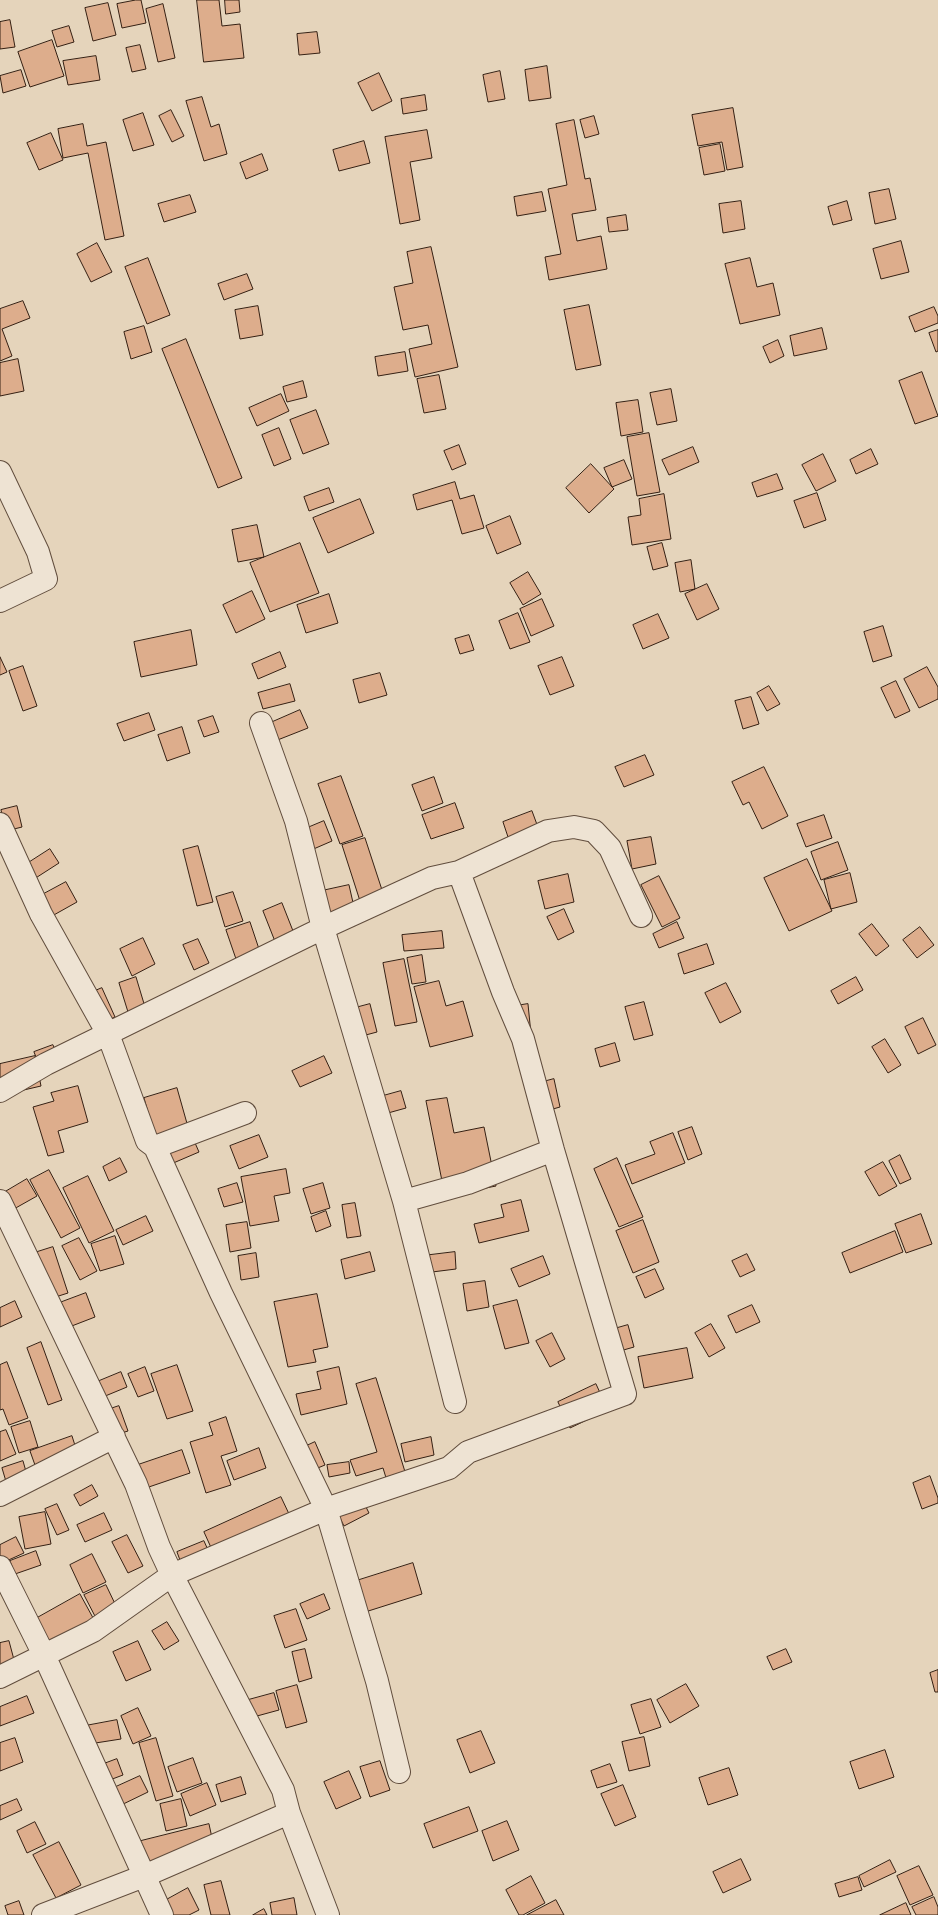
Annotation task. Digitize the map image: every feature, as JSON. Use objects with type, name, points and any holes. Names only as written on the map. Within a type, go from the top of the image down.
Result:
[{"type":"street","points":[[0,472],[38,552],[46,579],[0,601]]},
{"type":"street","points":[[261,723],[296,822],[323,928],[404,1201],[455,1402]]},
{"type":"street","points":[[0,824],[41,914],[108,1034],[147,1141],[155,1147],[221,1293],[326,1509],[377,1681],[399,1772]]},
{"type":"street","points":[[0,1091],[46,1064],[323,928],[432,878],[459,872],[548,831],[574,827],[594,831],[610,848],[641,916]]},
{"type":"street","points":[[0,1677],[93,1631],[172,1575],[326,1509],[449,1468],[468,1452],[626,1394],[553,1150],[524,1039],[503,992],[459,872]]},
{"type":"street","points":[[155,1147],[245,1113]]},
{"type":"street","points":[[404,1201],[468,1183],[553,1150]]},
{"type":"street","points":[[0,1201],[136,1484],[159,1547],[172,1575],[283,1790],[289,1813],[328,1915]]},
{"type":"street","points":[[0,1495],[114,1437]]},
{"type":"street","points":[[0,1567],[44,1655],[162,1915]]},
{"type":"street","points":[[43,1915],[144,1876],[289,1813]]},
{"type":"building","points":[[141,0],[146,23],[122,28],[117,4]]},
{"type":"building","points":[[197,0],[219,0],[222,26],[240,24],[244,58],[204,62]]},
{"type":"building","points":[[225,0],[239,0],[240,12],[226,14]]},
{"type":"building","points":[[108,3],[116,35],[93,41],[85,8]]},
{"type":"building","points":[[163,4],[175,58],[158,62],[146,9]]},
{"type":"building","points":[[10,20],[15,47],[0,49],[0,22]]},
{"type":"building","points":[[69,26],[74,42],[57,47],[52,31]]},
{"type":"building","points":[[317,32],[320,53],[299,55],[297,34]]},
{"type":"building","points":[[52,40],[64,76],[30,87],[18,52]]},
{"type":"building","points":[[140,45],[146,69],[132,72],[126,48]]},
{"type":"building","points":[[96,56],[100,80],[68,85],[63,61]]},
{"type":"building","points":[[547,66],[551,98],[529,101],[525,70]]},
{"type":"building","points":[[21,70],[26,86],[3,93],[0,76]]},
{"type":"building","points":[[500,71],[505,99],[488,102],[483,75]]},
{"type":"building","points":[[379,73],[392,101],[372,111],[358,83]]},
{"type":"building","points":[[425,95],[427,110],[403,114],[401,99]]},
{"type":"building","points":[[202,97],[211,127],[219,124],[227,154],[204,161],[186,101]]},
{"type":"building","points":[[733,108],[743,167],[727,170],[722,142],[698,146],[692,115]]},
{"type":"building","points":[[171,110],[184,136],[172,142],[159,116]]},
{"type":"building","points":[[143,113],[154,145],[133,151],[123,120]]},
{"type":"building","points":[[594,116],[599,134],[585,138],[580,120]]},
{"type":"building","points":[[574,120],[585,179],[590,178],[596,210],[572,214],[577,241],[601,236],[607,269],[549,280],[545,257],[561,254],[548,189],[567,185],[556,124]]},
{"type":"building","points":[[83,124],[87,146],[106,142],[124,236],[105,240],[88,153],[63,158],[58,129]]},
{"type":"building","points":[[427,130],[432,158],[410,162],[420,220],[400,224],[385,137]]},
{"type":"building","points":[[51,133],[63,160],[39,170],[27,143]]},
{"type":"building","points":[[364,141],[370,163],[339,171],[333,150]]},
{"type":"building","points":[[720,144],[725,171],[704,175],[699,148]]},
{"type":"building","points":[[262,154],[268,170],[246,179],[240,163]]},
{"type":"building","points":[[889,189],[896,219],[875,224],[869,193]]},
{"type":"building","points":[[542,192],[546,211],[517,216],[514,197]]},
{"type":"building","points":[[190,195],[196,212],[164,222],[158,204]]},
{"type":"building","points":[[741,201],[745,229],[723,233],[719,204]]},
{"type":"building","points":[[847,201],[852,220],[833,225],[828,207]]},
{"type":"building","points":[[626,215],[628,230],[609,232],[607,218]]},
{"type":"building","points":[[901,241],[909,272],[881,279],[873,249]]},
{"type":"building","points":[[97,243],[112,272],[91,282],[77,254]]},
{"type":"building","points":[[431,247],[458,367],[415,377],[409,349],[432,344],[428,325],[403,330],[394,287],[413,283],[407,252]]},
{"type":"building","points":[[148,258],[170,315],[147,324],[125,267]]},
{"type":"building","points":[[750,258],[757,287],[773,283],[780,315],[740,324],[725,264]]},
{"type":"building","points":[[247,274],[253,289],[224,300],[218,284]]},
{"type":"building","points":[[23,301],[30,318],[2,329],[12,356],[0,361],[0,309]]},
{"type":"building","points":[[589,305],[601,365],[576,370],[564,310]]},
{"type":"building","points":[[258,306],[263,335],[240,339],[235,310]]},
{"type":"building","points":[[934,307],[938,316],[938,323],[915,332],[909,317]]},
{"type":"building","points":[[144,326],[152,352],[131,359],[124,332]]},
{"type":"building","points":[[822,328],[827,349],[794,356],[790,336]]},
{"type":"building","points":[[938,330],[938,351],[936,352],[929,333]]},
{"type":"building","points":[[186,339],[242,478],[218,488],[162,349]]},
{"type":"building","points":[[778,340],[784,356],[770,363],[763,347]]},
{"type":"building","points":[[405,352],[408,371],[378,376],[375,357]]},
{"type":"building","points":[[18,359],[24,391],[0,396],[0,363]]},
{"type":"building","points":[[922,372],[938,416],[915,424],[899,381]]},
{"type":"building","points":[[439,375],[446,409],[424,413],[417,379]]},
{"type":"building","points":[[303,381],[307,397],[287,402],[283,387]]},
{"type":"building","points":[[671,389],[677,421],[657,425],[650,393]]},
{"type":"building","points":[[281,394],[289,411],[257,426],[249,408]]},
{"type":"building","points":[[638,400],[643,432],[621,436],[616,403]]},
{"type":"building","points":[[316,410],[329,444],[303,454],[290,420]]},
{"type":"building","points":[[279,428],[291,459],[274,466],[262,435]]},
{"type":"building","points":[[649,433],[660,492],[637,496],[627,437]]},
{"type":"building","points":[[459,445],[466,464],[452,470],[444,451]]},
{"type":"building","points":[[693,447],[699,462],[669,475],[662,460]]},
{"type":"building","points":[[871,449],[878,464],[856,474],[850,460]]},
{"type":"building","points":[[823,454],[836,481],[816,491],[802,465]]},
{"type":"building","points":[[624,460],[632,479],[612,487],[604,468]]},
{"type":"building","points":[[591,464],[614,489],[589,513],[566,488]]},
{"type":"building","points":[[777,474],[783,489],[757,497],[752,483]]},
{"type":"building","points":[[455,482],[460,499],[474,495],[484,528],[462,534],[452,500],[417,510],[413,495]]},
{"type":"building","points":[[329,488],[334,502],[309,511],[304,497]]},
{"type":"building","points":[[817,493],[826,520],[804,528],[794,501]]},
{"type":"building","points":[[664,494],[671,539],[632,545],[628,517],[641,515],[639,499]]},
{"type":"building","points":[[360,499],[374,533],[328,553],[313,518]]},
{"type":"building","points":[[510,516],[521,544],[497,554],[486,526]]},
{"type":"building","points":[[257,525],[264,557],[238,562],[232,530]]},
{"type":"building","points":[[300,543],[319,593],[270,612],[250,563]]},
{"type":"building","points":[[662,543],[668,566],[653,570],[647,547]]},
{"type":"building","points":[[691,560],[695,589],[680,592],[675,563]]},
{"type":"building","points":[[528,572],[541,594],[523,605],[510,583]]},
{"type":"building","points":[[707,584],[719,609],[697,620],[685,594]]},
{"type":"building","points":[[252,591],[265,619],[236,633],[223,605]]},
{"type":"building","points":[[329,594],[338,623],[306,633],[297,605]]},
{"type":"building","points":[[542,599],[554,626],[531,636],[520,609]]},
{"type":"building","points":[[518,613],[530,642],[510,649],[499,621]]},
{"type":"building","points":[[658,614],[669,638],[643,649],[633,625]]},
{"type":"building","points":[[883,626],[892,656],[873,662],[864,632]]},
{"type":"building","points":[[191,630],[197,665],[141,677],[134,642]]},
{"type":"building","points":[[469,635],[474,650],[460,654],[455,639]]},
{"type":"building","points":[[280,652],[286,667],[258,679],[252,664]]},
{"type":"building","points":[[0,657],[7,672],[0,675]]},
{"type":"building","points":[[562,657],[574,686],[550,695],[538,666]]},
{"type":"building","points":[[23,666],[37,706],[23,711],[9,671]]},
{"type":"building","points":[[927,667],[938,687],[938,699],[919,708],[904,679]]},
{"type":"building","points":[[380,673],[387,695],[359,703],[353,680]]},
{"type":"building","points":[[896,681],[910,711],[895,718],[881,688]]},
{"type":"building","points":[[290,684],[295,701],[263,709],[258,693]]},
{"type":"building","points":[[769,686],[780,704],[767,711],[757,693]]},
{"type":"building","points":[[751,697],[759,724],[743,729],[735,701]]},
{"type":"building","points":[[300,710],[308,728],[275,741],[268,724]]},
{"type":"building","points":[[149,713],[155,730],[124,741],[117,724]]},
{"type":"building","points":[[213,716],[219,732],[204,737],[198,721]]},
{"type":"building","points":[[182,727],[190,753],[167,761],[158,735]]},
{"type":"building","points":[[645,755],[654,775],[624,787],[615,767]]},
{"type":"building","points":[[764,767],[788,816],[762,829],[749,802],[743,805],[732,782]]},
{"type":"building","points":[[341,776],[363,836],[340,844],[318,784]]},
{"type":"building","points":[[434,777],[443,803],[422,811],[412,785]]},
{"type":"building","points":[[455,803],[464,828],[431,839],[422,815]]},
{"type":"building","points":[[17,806],[22,827],[6,831],[1,810]]},
{"type":"building","points":[[532,811],[539,830],[509,840],[503,822]]},
{"type":"building","points":[[824,815],[832,838],[806,847],[797,824]]},
{"type":"building","points":[[324,821],[332,841],[302,854],[293,834]]},
{"type":"building","points":[[651,837],[656,864],[632,869],[627,841]]},
{"type":"building","points":[[365,838],[383,893],[360,901],[342,845]]},
{"type":"building","points":[[838,842],[848,870],[821,880],[811,852]]},
{"type":"building","points":[[198,846],[213,902],[197,906],[183,850]]},
{"type":"building","points":[[50,849],[59,863],[31,881],[22,867]]},
{"type":"building","points":[[807,859],[832,911],[789,931],[764,878]]},
{"type":"building","points":[[850,873],[857,902],[831,909],[824,880]]},
{"type":"building","points":[[568,874],[574,902],[545,909],[538,881]]},
{"type":"building","points":[[659,876],[680,918],[662,927],[641,885]]},
{"type":"building","points":[[66,882],[77,902],[52,916],[40,896]]},
{"type":"building","points":[[349,885],[354,907],[322,915],[317,892]]},
{"type":"building","points":[[233,892],[243,921],[225,927],[216,897]]},
{"type":"building","points":[[282,903],[295,936],[276,944],[263,911]]},
{"type":"building","points":[[564,909],[574,932],[558,940],[547,917]]},
{"type":"building","points":[[250,922],[260,952],[236,959],[226,930]]},
{"type":"building","points":[[677,922],[684,938],[659,948],[653,934]]},
{"type":"building","points":[[872,924],[889,946],[876,956],[859,934]]},
{"type":"building","points":[[920,927],[934,945],[917,958],[903,940]]},
{"type":"building","points":[[442,931],[444,948],[404,951],[402,935]]},
{"type":"building","points":[[143,938],[155,964],[132,976],[120,949]]},
{"type":"building","points":[[198,939],[209,963],[194,970],[183,945]]},
{"type":"building","points":[[707,944],[714,964],[684,974],[678,954]]},
{"type":"building","points":[[422,955],[426,982],[412,984],[407,958]]},
{"type":"building","points":[[404,959],[417,1022],[395,1026],[383,963]]},
{"type":"building","points":[[136,977],[145,1007],[128,1012],[119,983]]},
{"type":"building","points":[[856,977],[863,990],[838,1004],[831,991]]},
{"type":"building","points":[[439,981],[446,1006],[463,1001],[473,1036],[430,1047],[414,987]]},
{"type":"building","points":[[726,983],[741,1012],[720,1023],[705,993]]},
{"type":"building","points":[[102,988],[115,1017],[102,1023],[88,994]]},
{"type":"building","points":[[644,1002],[653,1035],[634,1040],[625,1007]]},
{"type":"building","points":[[370,1004],[377,1032],[362,1036],[355,1008]]},
{"type":"building","points":[[528,1004],[531,1034],[515,1006]]},
{"type":"building","points":[[923,1018],[936,1045],[918,1054],[905,1027]]},
{"type":"building","points":[[885,1039],[901,1065],[888,1073],[872,1047]]},
{"type":"building","points":[[615,1043],[620,1061],[600,1067],[595,1049]]},
{"type":"building","points":[[53,1045],[59,1059],[40,1067],[34,1052]]},
{"type":"building","points":[[35,1056],[41,1086],[2,1095],[0,1086],[0,1064]]},
{"type":"building","points":[[324,1056],[332,1073],[300,1087],[292,1071]]},
{"type":"building","points":[[554,1079],[560,1107],[546,1111],[539,1083]]},
{"type":"building","points":[[78,1086],[88,1122],[58,1131],[64,1152],[48,1156],[33,1107],[54,1101],[51,1093]]},
{"type":"building","points":[[177,1088],[188,1127],[155,1137],[144,1098]]},
{"type":"building","points":[[401,1091],[406,1108],[388,1113],[383,1096]]},
{"type":"building","points":[[447,1098],[454,1133],[484,1127],[496,1186],[445,1196],[426,1101]]},
{"type":"building","points":[[692,1127],[702,1154],[688,1160],[678,1132]]},
{"type":"building","points":[[673,1133],[685,1163],[632,1184],[625,1165],[655,1154],[650,1142]]},
{"type":"building","points":[[259,1135],[268,1157],[239,1169],[230,1146]]},
{"type":"building","points":[[192,1136],[199,1152],[171,1164],[164,1149]]},
{"type":"building","points":[[900,1155],[911,1179],[900,1184],[889,1161]]},
{"type":"building","points":[[120,1158],[127,1172],[109,1181],[103,1167]]},
{"type":"building","points":[[617,1158],[643,1217],[619,1227],[594,1169]]},
{"type":"building","points":[[883,1162],[897,1186],[879,1196],[865,1172]]},
{"type":"building","points":[[286,1169],[290,1193],[274,1196],[279,1221],[250,1226],[241,1177]]},
{"type":"building","points":[[49,1170],[80,1228],[61,1238],[30,1180]]},
{"type":"building","points":[[88,1176],[114,1231],[89,1243],[63,1188]]},
{"type":"building","points":[[27,1179],[37,1196],[5,1214],[0,1195]]},
{"type":"building","points":[[237,1183],[243,1202],[224,1207],[218,1189]]},
{"type":"building","points":[[323,1183],[330,1208],[311,1214],[303,1189]]},
{"type":"building","points":[[521,1200],[529,1231],[479,1243],[474,1224],[504,1217],[501,1205]]},
{"type":"building","points":[[355,1203],[361,1236],[347,1238],[342,1205]]},
{"type":"building","points":[[326,1211],[331,1226],[316,1232],[311,1217]]},
{"type":"building","points":[[921,1214],[932,1244],[906,1253],[895,1224]]},
{"type":"building","points":[[146,1216],[153,1231],[123,1245],[116,1230]]},
{"type":"building","points":[[643,1220],[659,1262],[633,1273],[616,1231]]},
{"type":"building","points":[[247,1222],[251,1248],[230,1252],[226,1225]]},
{"type":"building","points":[[895,1231],[903,1252],[850,1273],[842,1253]]},
{"type":"building","points":[[115,1236],[124,1264],[100,1271],[91,1244]]},
{"type":"building","points":[[79,1238],[97,1271],[80,1280],[62,1246]]},
{"type":"building","points":[[53,1247],[68,1293],[46,1300],[31,1254]]},
{"type":"building","points":[[370,1252],[375,1271],[345,1279],[341,1260]]},
{"type":"building","points":[[455,1252],[456,1269],[424,1273],[422,1256]]},
{"type":"building","points":[[256,1253],[259,1277],[241,1280],[238,1256]]},
{"type":"building","points":[[747,1254],[755,1270],[740,1277],[732,1261]]},
{"type":"building","points":[[543,1256],[550,1274],[519,1287],[511,1269]]},
{"type":"building","points":[[655,1269],[664,1289],[645,1298],[636,1277]]},
{"type":"building","points":[[485,1281],[489,1307],[467,1311],[463,1284]]},
{"type":"building","points":[[86,1293],[95,1317],[64,1329],[54,1305]]},
{"type":"building","points":[[317,1294],[328,1347],[313,1350],[316,1362],[288,1367],[274,1302]]},
{"type":"building","points":[[517,1300],[529,1343],[505,1349],[493,1306]]},
{"type":"building","points":[[15,1301],[22,1317],[0,1327],[0,1308]]},
{"type":"building","points":[[752,1305],[760,1322],[736,1333],[728,1316]]},
{"type":"building","points":[[711,1324],[725,1348],[709,1357],[695,1333]]},
{"type":"building","points":[[628,1325],[634,1347],[620,1351],[614,1329]]},
{"type":"building","points":[[552,1333],[565,1359],[550,1367],[536,1341]]},
{"type":"building","points":[[41,1342],[62,1400],[48,1405],[27,1348]]},
{"type":"building","points":[[687,1348],[693,1378],[644,1388],[638,1357]]},
{"type":"building","points":[[7,1362],[28,1418],[9,1425],[3,1409],[0,1410],[0,1365]]},
{"type":"building","points":[[177,1365],[193,1411],[167,1419],[151,1374]]},
{"type":"building","points":[[145,1367],[154,1391],[138,1397],[128,1374]]},
{"type":"building","points":[[339,1367],[347,1404],[301,1415],[296,1394],[321,1389],[317,1372]]},
{"type":"building","points":[[121,1372],[127,1387],[98,1399],[92,1384]]},
{"type":"building","points":[[376,1378],[406,1475],[387,1481],[383,1468],[356,1476],[350,1460],[377,1452],[356,1384]]},
{"type":"building","points":[[596,1384],[608,1410],[570,1428],[558,1402]]},
{"type":"building","points":[[119,1406],[128,1431],[112,1436],[104,1411]]},
{"type":"building","points":[[226,1417],[237,1451],[221,1456],[231,1485],[206,1493],[190,1442],[213,1435],[209,1423]]},
{"type":"building","points":[[30,1421],[38,1447],[19,1453],[11,1427]]},
{"type":"building","points":[[6,1430],[16,1454],[0,1461],[0,1432]]},
{"type":"building","points":[[72,1436],[79,1458],[41,1482],[30,1451]]},
{"type":"building","points":[[431,1437],[434,1455],[405,1462],[401,1444]]},
{"type":"building","points":[[315,1442],[325,1465],[308,1472],[298,1450]]},
{"type":"building","points":[[259,1448],[266,1468],[234,1480],[227,1461]]},
{"type":"building","points":[[182,1450],[190,1473],[140,1490],[132,1467]]},
{"type":"building","points":[[23,1461],[31,1489],[10,1495],[2,1468]]},
{"type":"building","points":[[349,1462],[350,1473],[329,1477],[327,1465]]},
{"type":"building","points":[[930,1476],[938,1498],[938,1503],[922,1509],[913,1483]]},
{"type":"building","points":[[92,1485],[98,1496],[80,1506],[74,1495]]},
{"type":"building","points":[[358,1491],[369,1513],[344,1526],[333,1504]]},
{"type":"building","points":[[281,1497],[290,1516],[218,1563],[204,1532]]},
{"type":"building","points":[[57,1504],[69,1530],[57,1535],[45,1509]]},
{"type":"building","points":[[45,1512],[51,1544],[25,1549],[19,1517]]},
{"type":"building","points":[[104,1513],[112,1530],[85,1542],[77,1525]]},
{"type":"building","points":[[127,1535],[143,1566],[128,1573],[112,1542]]},
{"type":"building","points":[[16,1537],[24,1553],[2,1563],[0,1559],[0,1545]]},
{"type":"building","points":[[204,1541],[212,1559],[184,1571],[177,1552]]},
{"type":"building","points":[[36,1551],[41,1565],[15,1574],[10,1561]]},
{"type":"building","points":[[92,1554],[106,1582],[83,1593],[70,1565]]},
{"type":"building","points":[[413,1563],[422,1594],[362,1613],[353,1582]]},
{"type":"building","points":[[106,1585],[118,1610],[97,1620],[84,1595]]},
{"type":"building","points":[[80,1594],[98,1627],[49,1655],[30,1622]]},
{"type":"building","points":[[324,1594],[330,1609],[307,1619],[300,1604]]},
{"type":"building","points":[[296,1609],[307,1640],[285,1648],[274,1616]]},
{"type":"building","points":[[167,1622],[179,1641],[164,1650],[152,1631]]},
{"type":"building","points":[[9,1641],[17,1671],[0,1675],[0,1643]]},
{"type":"building","points":[[138,1641],[151,1670],[126,1681],[113,1652]]},
{"type":"building","points":[[305,1649],[312,1678],[299,1682],[292,1652]]},
{"type":"building","points":[[786,1649],[792,1662],[773,1670],[767,1657]]},
{"type":"building","points":[[938,1670],[938,1692],[935,1692],[930,1673]]},
{"type":"building","points":[[686,1684],[699,1706],[670,1723],[657,1700]]},
{"type":"building","points":[[297,1685],[307,1722],[286,1728],[276,1691]]},
{"type":"building","points":[[274,1693],[279,1710],[246,1719],[241,1702]]},
{"type":"building","points":[[27,1696],[34,1713],[0,1726],[0,1707]]},
{"type":"building","points":[[651,1699],[661,1727],[640,1734],[631,1705]]},
{"type":"building","points":[[138,1708],[151,1736],[133,1744],[121,1716]]},
{"type":"building","points":[[117,1720],[121,1739],[89,1744],[85,1726]]},
{"type":"building","points":[[481,1731],[495,1763],[470,1773],[457,1740]]},
{"type":"building","points":[[644,1737],[650,1766],[629,1771],[622,1742]]},
{"type":"building","points":[[15,1738],[23,1762],[0,1771],[0,1743]]},
{"type":"building","points":[[156,1738],[173,1796],[156,1801],[139,1743]]},
{"type":"building","points":[[885,1750],[894,1777],[859,1789],[850,1762]]},
{"type":"building","points":[[193,1758],[202,1783],[177,1792],[168,1767]]},
{"type":"building","points":[[117,1759],[123,1775],[107,1781],[101,1765]]},
{"type":"building","points":[[380,1761],[390,1790],[370,1797],[360,1767]]},
{"type":"building","points":[[610,1764],[617,1782],[597,1788],[591,1771]]},
{"type":"building","points":[[729,1768],[738,1795],[708,1805],[699,1778]]},
{"type":"building","points":[[349,1771],[361,1798],[336,1809],[324,1782]]},
{"type":"building","points":[[140,1776],[148,1792],[115,1808],[107,1791]]},
{"type":"building","points":[[241,1777],[246,1794],[221,1802],[216,1785]]},
{"type":"building","points":[[207,1783],[216,1805],[190,1816],[181,1794]]},
{"type":"building","points":[[623,1785],[636,1817],[615,1826],[601,1794]]},
{"type":"building","points":[[17,1799],[22,1810],[0,1820],[0,1806]]},
{"type":"building","points":[[181,1799],[187,1826],[166,1831],[160,1804]]},
{"type":"building","points":[[469,1807],[478,1831],[433,1848],[424,1824]]},
{"type":"building","points":[[507,1821],[519,1850],[493,1861],[482,1831]]},
{"type":"building","points":[[35,1822],[46,1844],[27,1853],[17,1831]]},
{"type":"building","points":[[209,1824],[214,1847],[142,1865],[137,1842]]},
{"type":"building","points":[[59,1842],[81,1885],[56,1898],[33,1855]]},
{"type":"building","points":[[741,1859],[751,1880],[723,1893],[713,1872]]},
{"type":"building","points":[[890,1860],[896,1872],[864,1887],[859,1876]]},
{"type":"building","points":[[919,1866],[933,1895],[910,1905],[897,1876]]},
{"type":"building","points":[[531,1876],[545,1903],[523,1915],[519,1915],[506,1890]]},
{"type":"building","points":[[858,1877],[862,1890],[839,1897],[835,1884]]},
{"type":"building","points":[[221,1881],[230,1915],[211,1915],[204,1885]]},
{"type":"building","points":[[188,1888],[199,1910],[189,1915],[165,1915],[159,1904]]},
{"type":"building","points":[[934,1897],[938,1907],[938,1915],[916,1915],[912,1907]]},
{"type":"building","points":[[294,1898],[297,1915],[272,1915],[270,1903]]},
{"type":"building","points":[[556,1900],[564,1915],[527,1915]]},
{"type":"building","points":[[19,1901],[24,1915],[8,1915],[5,1906]]},
{"type":"building","points":[[906,1903],[911,1915],[880,1915]]},
{"type":"building","points":[[264,1909],[267,1915],[253,1915]]}]
